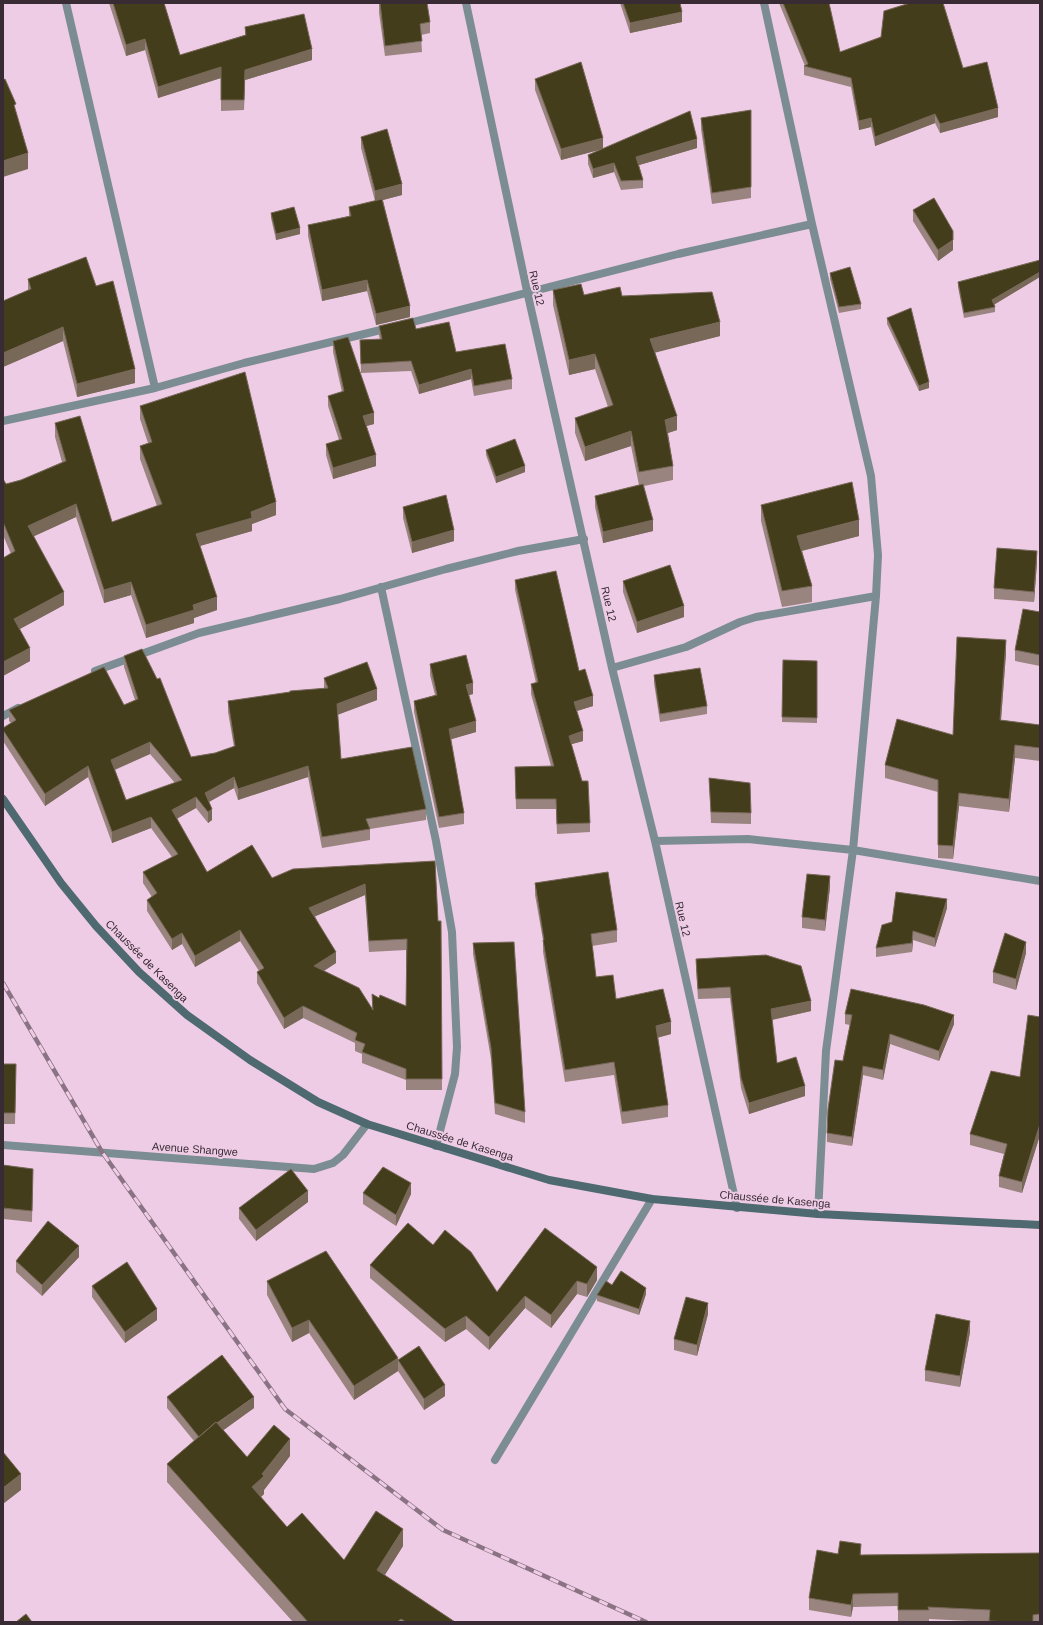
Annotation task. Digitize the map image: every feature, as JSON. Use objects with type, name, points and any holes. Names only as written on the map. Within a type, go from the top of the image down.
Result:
[{"type":"main road","name":"Chaussée de Kasenga","points":[[3,799],[61,883],[96,926],[139,972],[187,1015],[250,1060],[318,1102],[367,1124],[549,1180],[652,1199],[737,1208],[818,1214],[1040,1225]]},
{"type":"street","points":[[66,3],[155,388]]},
{"type":"street","name":"Rue 12","points":[[466,3],[527,291],[612,668],[655,841],[737,1208]]},
{"type":"street","points":[[764,3],[812,224],[871,476],[878,555],[876,596],[853,850],[826,1051],[818,1214]]},
{"type":"street","points":[[3,421],[155,388],[527,291],[678,254],[812,224]]},
{"type":"street","points":[[85,676],[142,653],[199,633],[340,599],[446,569],[511,553],[584,539]]},
{"type":"street","points":[[381,587],[436,841],[452,932],[457,1047],[455,1067],[436,1146]]},
{"type":"street","points":[[612,668],[686,647],[740,622],[756,617],[876,596]]},
{"type":"street","points":[[3,716],[28,703]]},
{"type":"street","points":[[655,841],[748,839],[853,850],[1040,881]]},
{"type":"street","name":"Avenue Shangwe","points":[[3,1145],[314,1169],[333,1163],[343,1155],[367,1124]]},
{"type":"street","points":[[495,1460],[652,1199]]},
{"type":"building","points":[[113,3],[164,3],[180,55],[246,35],[245,27],[304,14],[312,49],[245,70],[244,100],[221,100],[221,67],[158,87],[145,39],[126,45]]},
{"type":"building","points":[[380,3],[427,3],[430,22],[420,24],[422,41],[385,46]]},
{"type":"building","points":[[623,3],[680,3],[682,12],[630,23]]},
{"type":"building","points":[[783,3],[829,3],[840,52],[881,37],[884,11],[910,3],[943,3],[963,68],[987,62],[998,108],[940,124],[935,114],[875,137],[871,118],[859,121],[851,78],[804,66],[808,64]]},
{"type":"building","points":[[581,62],[603,138],[561,149],[535,79]]},
{"type":"building","points":[[5,79],[16,104],[14,105],[28,153],[3,161],[3,80]]},
{"type":"building","points":[[751,110],[751,187],[712,193],[701,118]]},
{"type":"building","points":[[690,111],[697,139],[636,157],[643,180],[621,181],[614,163],[593,169],[588,155]]},
{"type":"building","points":[[387,129],[402,184],[375,191],[361,137]]},
{"type":"building","points":[[934,198],[953,231],[953,240],[938,250],[913,210]]},
{"type":"building","points":[[382,199],[410,306],[376,314],[367,280],[322,290],[308,225],[351,216],[349,207]]},
{"type":"building","points":[[294,207],[300,228],[276,234],[271,213]]},
{"type":"building","points":[[86,257],[96,286],[113,281],[135,369],[77,384],[63,327],[3,353],[3,301],[31,289],[28,279]]},
{"type":"building","points":[[1040,260],[1040,272],[992,300],[995,307],[964,313],[958,282]]},
{"type":"building","points":[[850,267],[861,304],[839,307],[830,273]]},
{"type":"building","points":[[581,284],[584,295],[620,287],[622,296],[712,292],[720,322],[650,339],[677,416],[665,420],[673,466],[639,472],[631,431],[585,447],[575,418],[613,405],[595,354],[569,360],[553,290]]},
{"type":"building","points":[[911,308],[929,382],[919,386],[887,318]]},
{"type":"building","points":[[413,318],[416,329],[449,322],[456,352],[505,344],[512,379],[474,386],[471,369],[419,385],[411,361],[361,364],[360,340],[382,339],[379,326]]},
{"type":"building","points":[[348,337],[374,413],[363,416],[376,455],[333,468],[326,444],[342,439],[328,396],[344,391],[333,341]]},
{"type":"building","points":[[245,372],[276,502],[251,512],[252,518],[196,534],[217,597],[193,605],[194,610],[146,625],[131,582],[104,590],[76,504],[28,526],[64,592],[14,619],[30,648],[3,662],[3,558],[15,551],[3,522],[3,479],[6,484],[21,480],[66,461],[55,423],[80,416],[112,522],[162,504],[140,446],[152,442],[140,406]]},
{"type":"building","points":[[515,439],[525,466],[496,477],[486,450]]},
{"type":"building","points":[[852,482],[859,520],[797,536],[812,586],[782,591],[761,505]]},
{"type":"building","points":[[643,484],[653,520],[603,532],[595,496]]},
{"type":"building","points":[[446,495],[454,530],[412,542],[403,507]]},
{"type":"building","points":[[997,548],[1037,551],[1034,592],[994,588]]},
{"type":"building","points":[[670,565],[684,606],[637,622],[623,581]]},
{"type":"building","points":[[556,571],[579,671],[585,669],[593,696],[574,702],[583,731],[569,736],[582,781],[588,781],[590,823],[557,824],[556,799],[516,799],[515,767],[554,766],[531,684],[538,682],[515,580]]},
{"type":"building","points":[[1023,609],[1040,612],[1040,655],[1015,650]]},
{"type":"building","points":[[957,637],[1006,640],[1000,720],[1040,725],[1040,748],[1015,745],[1009,799],[959,793],[953,846],[938,845],[938,780],[885,765],[897,719],[953,735]]},
{"type":"building","points":[[142,649],[157,679],[160,678],[191,757],[215,753],[235,746],[228,701],[290,691],[328,688],[324,678],[367,662],[377,689],[337,704],[341,759],[412,747],[426,809],[366,819],[370,829],[322,837],[308,766],[238,789],[234,777],[205,793],[212,809],[208,812],[196,797],[172,810],[207,872],[252,845],[272,878],[293,869],[435,861],[438,921],[441,921],[442,1079],[406,1079],[406,1069],[362,1052],[365,1044],[355,1040],[357,1033],[303,1006],[284,1018],[257,972],[264,968],[240,930],[195,956],[182,933],[172,939],[147,900],[157,893],[143,872],[178,854],[151,817],[112,832],[88,766],[45,794],[3,730],[3,728],[16,720],[9,710],[104,667],[124,705],[138,699],[124,656]],"holes":[[[150,742],[182,780],[126,800],[111,760]],[[365,884],[369,941],[407,939],[406,1006],[380,995],[379,998],[372,994],[373,1010],[359,988],[314,966],[336,952],[309,908]]]},
{"type":"building","points":[[466,655],[473,683],[466,685],[476,721],[449,729],[464,813],[439,817],[414,701],[437,695],[430,664]]},
{"type":"building","points":[[783,660],[817,661],[817,718],[782,717]]},
{"type":"building","points":[[700,668],[707,706],[660,714],[654,675]]},
{"type":"building","points":[[709,778],[750,783],[751,813],[711,812]]},
{"type":"building","points":[[608,872],[617,930],[591,934],[596,977],[613,975],[616,999],[663,989],[671,1022],[656,1026],[668,1105],[622,1112],[614,1062],[565,1070],[535,883]]},
{"type":"building","points":[[807,874],[830,876],[825,920],[802,917]]},
{"type":"building","points":[[896,892],[947,899],[935,938],[913,931],[912,943],[876,948],[882,925],[892,922]]},
{"type":"building","points":[[1005,933],[1026,942],[1016,979],[993,972]]},
{"type":"building","points":[[514,942],[525,1112],[495,1103],[491,1048],[473,943]]},
{"type":"building","points":[[766,955],[801,966],[811,1001],[771,1009],[777,1063],[796,1057],[805,1086],[749,1103],[741,1078],[730,987],[698,989],[696,959]]},
{"type":"building","points":[[851,989],[924,1005],[954,1015],[939,1051],[890,1034],[883,1070],[863,1066],[852,1137],[827,1133],[828,1109],[835,1060],[843,1061],[852,1015],[845,1014]]},
{"type":"building","points":[[1028,1015],[1040,1017],[1040,1124],[1022,1182],[999,1176],[1007,1144],[970,1134],[991,1071],[1020,1077]]},
{"type":"building","points":[[3,1064],[16,1064],[15,1113],[3,1113]]},
{"type":"building","points":[[3,1165],[33,1169],[32,1211],[3,1208]]},
{"type":"building","points":[[383,1167],[411,1183],[396,1215],[363,1193]]},
{"type":"building","points":[[291,1169],[308,1191],[256,1230],[239,1208]]},
{"type":"building","points":[[48,1221],[79,1246],[42,1285],[16,1261]]},
{"type":"building","points":[[408,1223],[433,1245],[445,1230],[471,1252],[497,1292],[545,1228],[597,1267],[587,1284],[577,1281],[551,1315],[525,1296],[489,1337],[466,1316],[445,1329],[370,1265]]},
{"type":"building","points":[[326,1251],[398,1358],[354,1386],[309,1320],[292,1328],[267,1281]]},
{"type":"building","points":[[127,1262],[157,1309],[125,1332],[92,1286]]},
{"type":"building","points":[[621,1271],[646,1288],[639,1309],[597,1295],[606,1281],[612,1285]]},
{"type":"building","points":[[686,1297],[708,1303],[697,1345],[674,1339]]},
{"type":"building","points":[[936,1314],[970,1321],[960,1376],[925,1370]]},
{"type":"building","points":[[419,1346],[445,1385],[424,1399],[398,1360]]},
{"type":"building","points":[[222,1355],[254,1397],[217,1423],[216,1422],[199,1437],[167,1397]]},
{"type":"building","points":[[216,1422],[247,1457],[274,1425],[290,1439],[262,1474],[264,1476],[252,1487],[287,1527],[302,1513],[344,1560],[376,1511],[403,1529],[377,1570],[455,1622],[406,1622],[401,1619],[397,1622],[308,1622],[167,1464]]},
{"type":"building","points":[[3,1452],[21,1474],[3,1488]]},
{"type":"building","points":[[840,1541],[861,1544],[860,1555],[1040,1553],[1040,1614],[1033,1615],[1033,1622],[1009,1622],[989,1621],[990,1610],[928,1607],[929,1610],[898,1610],[898,1593],[853,1594],[851,1605],[809,1598],[817,1550],[838,1554]]},
{"type":"building","points":[[26,1614],[32,1622],[16,1622]]},
{"type":"railway","points":[[3,983],[102,1152],[285,1409],[443,1530],[646,1622]]}]
